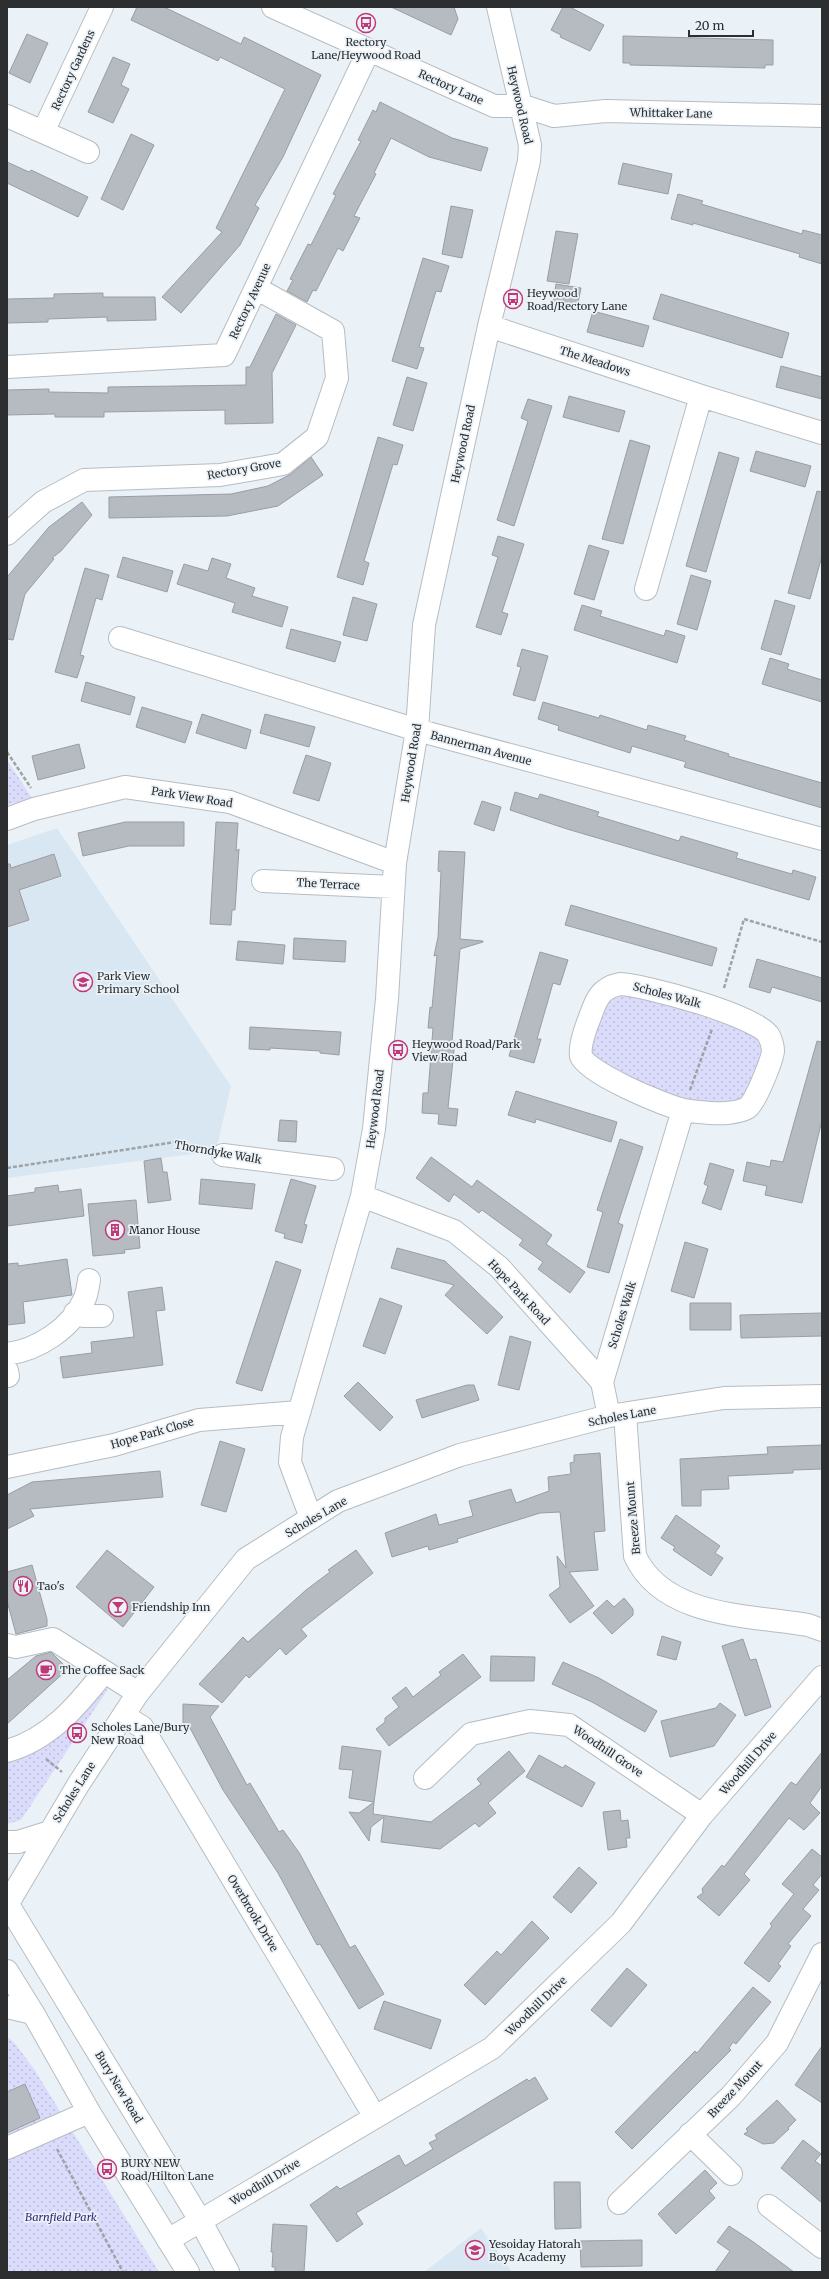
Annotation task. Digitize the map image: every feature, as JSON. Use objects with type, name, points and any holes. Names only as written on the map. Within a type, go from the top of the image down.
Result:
[{"type":"main road","name":"Rectory Gardens","points":[[43,132],[102,7]]},
{"type":"main road","name":"Rectory Lane","points":[[274,7],[494,106],[522,106]]},
{"type":"main road","name":"Heywood Road","points":[[311,1518],[290,1462],[292,1437],[352,1178],[374,1129],[387,999],[395,863],[417,730],[424,625],[489,326],[529,161],[530,145],[522,106],[507,52],[498,7]]},
{"type":"main road","name":"Rectory Avenue","points":[[7,367],[224,355],[369,50]]},
{"type":"main road","name":"Whittaker Lane","points":[[522,106],[554,116],[606,111],[822,116]]},
{"type":"main road","points":[[796,115],[822,132]]},
{"type":"main road","points":[[7,116],[88,152]]},
{"type":"main road","name":"Rectory Grove","points":[[7,534],[43,502],[84,480],[220,475],[283,464],[317,437],[338,378],[333,331],[256,288]]},
{"type":"main road","name":"The Meadows","points":[[489,326],[701,396],[822,433]]},
{"type":"main road","points":[[646,589],[701,396]]},
{"type":"main road","name":"Bannerman Avenue","points":[[120,638],[417,730],[822,840]]},
{"type":"main road","name":"Park View Road","points":[[7,819],[42,807],[125,787],[230,802],[395,863]]},
{"type":"main road","name":"The Terrace","points":[[263,881],[393,887]]},
{"type":"main road","name":"Scholes Walk","points":[[620,984],[652,988],[718,1009],[762,1029],[769,1036],[773,1051],[756,1095],[747,1108],[719,1114],[683,1110],[644,1096],[607,1078],[586,1062],[581,1055],[584,1035],[597,998],[603,990],[609,986],[620,984]]},
{"type":"main road","name":"Scholes Walk","points":[[611,1403],[683,1110]]},
{"type":"main road","name":"Thorndyke Walk","points":[[223,1155],[352,1178]]},
{"type":"main road","name":"Hope Park Road","points":[[352,1178],[454,1231],[499,1267],[611,1403]]},
{"type":"main road","points":[[7,1354],[39,1345],[64,1328],[85,1298],[89,1280]]},
{"type":"main road","points":[[75,1313],[84,1316],[102,1316]]},
{"type":"main road","name":"Scholes Lane","points":[[7,1904],[78,1785],[138,1693],[246,1559],[338,1501],[460,1455],[611,1403],[724,1398],[822,1396]]},
{"type":"main road","name":"Breeze Mount","points":[[611,1403],[635,1556],[640,1568],[663,1589],[686,1603],[715,1611],[808,1625],[822,1630]]},
{"type":"main road","name":"Hope Park Close","points":[[7,1467],[114,1445],[199,1420],[299,1412]]},
{"type":"main road","points":[[7,1645],[16,1647],[53,1639],[138,1693]]},
{"type":"main road","points":[[7,1751],[28,1744],[44,1734],[77,1706],[104,1672]]},
{"type":"main road","name":"Woodhill Drive","points":[[168,2240],[492,2048],[621,1923],[702,1815],[822,1677]]},
{"type":"main road","name":"Overbrook Drive","points":[[124,1716],[142,1727],[375,2117]]},
{"type":"main road","name":"Woodhill Grove","points":[[426,1778],[471,1734],[530,1721],[568,1725],[702,1815]]},
{"type":"main road","points":[[7,1842],[18,1842],[50,1832]]},
{"type":"main road","name":"Bury New Road","points":[[7,1904],[200,2220],[228,2272]]},
{"type":"main road","name":"Breeze Mount","points":[[618,2203],[731,2096],[777,2043],[822,1954]]},
{"type":"main road","points":[[7,1971],[34,2013],[89,2112],[188,2272]]},
{"type":"main road","points":[[7,2007],[34,2013]]},
{"type":"main road","points":[[7,2148],[89,2112]]},
{"type":"main road","points":[[690,2134],[731,2174]]},
{"type":"main road","points":[[769,2206],[822,2247]]},
{"type":"path","points":[[7,752],[42,807]]},
{"type":"path","points":[[683,1110],[718,1009],[744,919],[822,942]]},
{"type":"path","name":"Thorndyke Walk","points":[[7,1168],[175,1142],[223,1155]]},
{"type":"path","points":[[28,1744],[78,1785]]},
{"type":"path","points":[[47,2130],[123,2272]]},
{"type":"shaded area","name":"Park View Primary School","points":[[57,828],[231,1086],[216,1151],[7,1178],[7,845]]},
{"type":"shaded area","name":"Yesoiday Hatorah Boys Academy","points":[[481,2228],[512,2272],[424,2272]]},
{"type":"green space","points":[[7,760],[32,798],[7,805]]},
{"type":"green space","points":[[628,994],[646,997],[757,1035],[764,1044],[747,1100],[713,1108],[628,1081],[590,1054],[596,1026],[605,1008],[618,996]]},
{"type":"green space","points":[[110,1686],[21,1820],[7,1824],[7,1758],[65,1729]]},
{"type":"green space","name":"Barnfield Park","points":[[7,2037],[13,2041],[34,2069],[159,2272],[7,2272]]},
{"type":"building","points":[[137,7],[164,7],[241,44],[244,37],[321,75],[283,157],[255,205],[259,208],[240,245],[181,313],[162,297],[222,232],[216,228],[285,89],[220,57],[218,61],[131,20]]},
{"type":"building","points":[[391,7],[454,7],[458,19],[451,35]]},
{"type":"building","points":[[563,7],[570,7],[604,25],[590,51],[560,37],[561,35],[551,30]]},
{"type":"building","points":[[27,34],[48,43],[30,83],[9,73]]},
{"type":"building","points":[[623,36],[773,40],[773,65],[765,65],[765,68],[630,65],[630,63],[623,63]]},
{"type":"building","points":[[113,57],[130,64],[121,85],[129,89],[113,123],[88,112]]},
{"type":"building","points":[[380,102],[452,138],[488,148],[481,171],[429,157],[391,138],[374,173],[376,174],[354,216],[360,218],[343,251],[338,248],[316,291],[313,290],[307,302],[287,291],[293,280],[290,279],[308,244],[311,245],[336,195],[333,194],[361,141],[358,140],[373,110],[376,112]]},
{"type":"building","points":[[131,134],[154,145],[123,210],[101,199]]},
{"type":"building","points":[[7,162],[29,172],[31,170],[88,197],[78,217],[7,183]]},
{"type":"building","points":[[623,163],[672,174],[668,194],[618,184]]},
{"type":"building","points":[[678,194],[703,201],[701,204],[802,234],[803,230],[822,235],[822,264],[799,257],[800,254],[693,223],[693,225],[671,219]]},
{"type":"building","points":[[451,206],[473,210],[462,258],[442,254]]},
{"type":"building","points":[[556,231],[578,234],[569,284],[547,281]]},
{"type":"building","points":[[423,258],[449,266],[441,292],[436,291],[419,347],[424,348],[417,369],[392,361]]},
{"type":"building","points":[[556,284],[581,288],[577,308],[553,304]]},
{"type":"building","points":[[103,293],[103,297],[155,297],[156,320],[107,321],[107,317],[48,319],[48,322],[7,323],[7,299],[54,298],[54,294]]},
{"type":"building","points":[[661,294],[789,333],[782,358],[653,319]]},
{"type":"building","points":[[593,311],[649,326],[643,347],[587,332]]},
{"type":"building","points":[[276,314],[296,325],[272,373],[273,423],[225,424],[225,410],[104,412],[104,417],[55,417],[55,414],[7,415],[7,390],[49,389],[49,392],[108,393],[108,387],[246,385],[246,367],[250,367]]},
{"type":"building","points":[[781,366],[822,377],[822,399],[776,387]]},
{"type":"building","points":[[407,377],[427,383],[413,431],[393,425]]},
{"type":"building","points":[[569,396],[625,411],[619,432],[563,417]]},
{"type":"building","points":[[528,399],[552,406],[514,526],[497,520],[528,421],[521,418]]},
{"type":"building","points":[[378,437],[403,445],[397,465],[393,464],[364,561],[369,563],[363,585],[337,577]]},
{"type":"building","points":[[630,440],[650,446],[623,544],[602,539]]},
{"type":"building","points":[[756,451],[811,466],[805,487],[750,471]]},
{"type":"building","points":[[719,452],[739,458],[706,572],[686,566]]},
{"type":"building","points":[[311,457],[323,475],[278,506],[227,516],[109,518],[109,497],[231,494],[268,486],[291,474]]},
{"type":"building","points":[[817,491],[822,492],[822,556],[810,599],[788,593]]},
{"type":"building","points":[[82,502],[92,515],[61,551],[52,558],[54,559],[25,594],[13,640],[7,639],[7,577],[49,527]]},
{"type":"building","points":[[498,536],[524,544],[502,612],[508,614],[501,635],[476,627],[498,557],[492,555]]},
{"type":"building","points":[[589,545],[609,551],[594,600],[574,594]]},
{"type":"building","points":[[123,557],[173,571],[167,592],[117,577]]},
{"type":"building","points":[[212,558],[231,564],[226,578],[255,588],[252,596],[288,607],[282,627],[232,612],[235,603],[177,584],[184,564],[208,571]]},
{"type":"building","points":[[85,568],[109,575],[102,600],[96,598],[80,655],[84,656],[77,678],[55,672]]},
{"type":"building","points":[[691,575],[711,581],[697,630],[677,624]]},
{"type":"building","points":[[353,597],[377,604],[367,641],[343,635]]},
{"type":"building","points":[[775,600],[795,606],[781,655],[761,649]]},
{"type":"building","points":[[582,605],[602,611],[600,616],[664,636],[666,630],[685,636],[677,663],[574,630]]},
{"type":"building","points":[[291,629],[341,642],[335,662],[286,648]]},
{"type":"building","points":[[522,649],[548,656],[535,701],[513,695],[521,667],[517,666]]},
{"type":"building","points":[[770,658],[789,664],[787,669],[822,680],[822,702],[762,684]]},
{"type":"building","points":[[86,682],[135,697],[130,715],[81,701]]},
{"type":"building","points":[[543,702],[599,718],[600,715],[647,730],[648,725],[686,736],[684,740],[729,754],[728,756],[822,783],[822,808],[684,767],[686,762],[632,746],[630,753],[558,730],[559,726],[538,719]]},
{"type":"building","points":[[142,707],[192,722],[185,743],[136,727]]},
{"type":"building","points":[[202,714],[251,730],[246,749],[196,733]]},
{"type":"building","points":[[265,714],[315,727],[309,747],[260,733]]},
{"type":"building","points":[[79,744],[85,768],[38,780],[32,756]]},
{"type":"building","points":[[306,755],[331,763],[319,801],[293,793]]},
{"type":"building","points":[[515,792],[538,799],[540,794],[599,812],[597,816],[679,841],[681,836],[738,853],[736,858],[792,874],[793,870],[816,877],[809,900],[567,829],[510,810]]},
{"type":"building","points":[[482,801],[501,807],[494,831],[474,824]]},
{"type":"building","points":[[125,822],[184,822],[184,846],[129,846],[83,856],[78,833]]},
{"type":"building","points":[[216,822],[238,823],[236,851],[239,849],[235,910],[232,910],[231,925],[210,924]]},
{"type":"building","points":[[439,851],[465,852],[460,939],[483,941],[460,949],[452,1041],[455,1041],[448,1108],[458,1109],[456,1126],[438,1124],[439,1114],[422,1113],[423,1093],[428,1093],[433,1028],[428,1028],[430,1007],[432,1008],[437,955],[434,956],[438,937],[441,872],[438,871]]},
{"type":"building","points":[[54,854],[61,876],[19,890],[29,920],[7,927],[7,864],[10,864],[11,868]]},
{"type":"building","points":[[571,905],[717,948],[712,966],[565,925]]},
{"type":"building","points":[[294,938],[346,941],[345,962],[293,959]]},
{"type":"building","points":[[238,941],[285,945],[283,964],[236,960]]},
{"type":"building","points":[[540,952],[568,960],[560,985],[553,983],[537,1039],[541,1039],[534,1063],[509,1056]]},
{"type":"building","points":[[757,959],[822,978],[822,1002],[772,987],[770,993],[749,987]]},
{"type":"building","points":[[250,1027],[341,1032],[339,1055],[320,1053],[320,1051],[270,1048],[270,1050],[249,1049]]},
{"type":"building","points":[[817,1041],[822,1042],[822,1120],[802,1203],[765,1195],[767,1186],[743,1181],[747,1162],[770,1167],[771,1160],[783,1162]]},
{"type":"building","points":[[516,1091],[617,1122],[611,1142],[536,1119],[535,1123],[508,1115]]},
{"type":"building","points":[[280,1120],[297,1121],[296,1142],[278,1141]]},
{"type":"building","points":[[620,1139],[643,1147],[618,1223],[623,1225],[609,1273],[587,1267],[603,1212],[597,1210]]},
{"type":"building","points":[[431,1157],[472,1187],[477,1180],[552,1235],[546,1244],[585,1272],[570,1293],[538,1269],[543,1262],[519,1245],[523,1240],[482,1210],[479,1213],[454,1194],[449,1202],[416,1178]]},
{"type":"building","points":[[161,1158],[163,1172],[167,1172],[171,1200],[148,1203],[144,1161]]},
{"type":"building","points":[[710,1163],[734,1170],[721,1210],[702,1203],[708,1186],[704,1184]]},
{"type":"building","points":[[201,1179],[255,1184],[252,1209],[199,1204]]},
{"type":"building","points":[[291,1179],[316,1186],[304,1224],[307,1225],[302,1243],[284,1238],[285,1234],[275,1231]]},
{"type":"building","points":[[58,1185],[59,1192],[81,1189],[84,1216],[7,1226],[7,1196],[35,1192],[35,1188]]},
{"type":"building","name":"Manor House","points":[[136,1200],[140,1248],[124,1250],[125,1253],[93,1256],[88,1204]]},
{"type":"building","points":[[685,1242],[708,1249],[694,1298],[671,1291]]},
{"type":"building","points":[[397,1248],[445,1261],[503,1317],[487,1334],[445,1295],[454,1285],[391,1268]]},
{"type":"building","points":[[67,1259],[72,1295],[23,1302],[25,1323],[7,1325],[7,1264],[18,1263],[18,1266]]},
{"type":"building","points":[[276,1261],[301,1270],[262,1391],[236,1383]]},
{"type":"building","points":[[162,1287],[165,1310],[156,1311],[163,1365],[63,1378],[60,1357],[92,1353],[91,1342],[134,1337],[128,1292]]},
{"type":"building","points":[[380,1298],[402,1306],[385,1354],[363,1346]]},
{"type":"building","points":[[690,1303],[731,1303],[731,1330],[690,1330]]},
{"type":"building","points":[[822,1313],[822,1336],[741,1338],[740,1315]]},
{"type":"building","points":[[510,1336],[531,1342],[519,1390],[498,1385]]},
{"type":"building","points":[[358,1382],[393,1417],[380,1431],[344,1396]]},
{"type":"building","points":[[467,1385],[474,1385],[479,1400],[422,1418],[416,1400]]},
{"type":"building","points":[[220,1441],[245,1449],[226,1512],[201,1505]]},
{"type":"building","points":[[822,1445],[822,1469],[793,1470],[793,1473],[728,1476],[729,1489],[701,1490],[701,1506],[682,1506],[680,1459],[768,1454],[767,1447]]},
{"type":"building","points":[[600,1453],[605,1531],[594,1532],[598,1570],[569,1572],[594,1606],[570,1623],[549,1595],[560,1587],[557,1556],[566,1568],[560,1512],[540,1513],[457,1539],[458,1542],[429,1550],[428,1546],[392,1557],[385,1533],[436,1514],[439,1525],[473,1516],[469,1501],[511,1489],[516,1503],[549,1491],[548,1477],[571,1474],[570,1463],[574,1462],[574,1455]]},
{"type":"building","points":[[160,1471],[163,1497],[30,1509],[34,1516],[7,1529],[7,1495],[32,1482]]},
{"type":"building","points":[[676,1515],[720,1546],[715,1553],[723,1558],[711,1576],[673,1550],[675,1547],[661,1538]]},
{"type":"building","name":"Friendship Inn","points":[[107,1550],[154,1587],[123,1627],[76,1587]]},
{"type":"building","points":[[356,1550],[373,1573],[301,1629],[307,1636],[286,1655],[280,1648],[249,1678],[246,1675],[222,1703],[199,1684],[243,1637],[248,1642],[306,1590],[330,1572],[328,1570]]},
{"type":"building","name":"Tao's","points":[[32,1565],[47,1619],[47,1626],[16,1634],[7,1601],[7,1572]]},
{"type":"building","points":[[624,1598],[633,1609],[633,1615],[612,1634],[593,1613],[607,1600],[614,1607]]},
{"type":"building","points":[[662,1636],[681,1642],[676,1660],[657,1655]]},
{"type":"building","points":[[743,1639],[750,1660],[756,1659],[771,1707],[745,1716],[722,1646]]},
{"type":"building","points":[[51,1652],[68,1669],[7,1724],[7,1680],[36,1656]]},
{"type":"building","points":[[463,1654],[481,1677],[389,1746],[376,1729],[385,1722],[385,1718],[399,1707],[392,1698],[406,1687],[413,1697],[441,1675],[439,1672]]},
{"type":"building","points":[[491,1656],[535,1657],[534,1681],[490,1681]]},
{"type":"building","points":[[563,1662],[599,1678],[657,1711],[645,1732],[592,1702],[552,1684]]},
{"type":"building","points":[[720,1703],[736,1715],[714,1746],[670,1757],[661,1721],[716,1708]]},
{"type":"building","points":[[183,1704],[219,1706],[210,1717],[247,1785],[250,1783],[279,1832],[283,1830],[300,1854],[350,1948],[355,1945],[384,1994],[359,2009],[320,1944],[317,1945],[278,1873],[223,1790],[190,1728],[183,1728]]},
{"type":"building","points":[[342,1746],[381,1751],[374,1802],[349,1798],[353,1770],[339,1769]]},
{"type":"building","points":[[509,1751],[525,1771],[488,1803],[496,1813],[479,1827],[475,1823],[440,1849],[381,1842],[384,1817],[371,1827],[369,1841],[349,1812],[359,1813],[374,1802],[373,1814],[431,1822],[481,1784],[477,1779]]},
{"type":"building","points":[[822,1752],[822,1786],[810,1803],[820,1813],[804,1830],[789,1818],[744,1874],[750,1880],[719,1916],[697,1897],[703,1893],[702,1889],[722,1865],[724,1867],[791,1782],[796,1785]]},
{"type":"building","points":[[539,1755],[563,1768],[565,1765],[595,1783],[582,1807],[526,1777]]},
{"type":"building","points":[[620,1810],[621,1821],[628,1820],[630,1838],[626,1838],[627,1847],[608,1850],[603,1812]]},
{"type":"building","points":[[812,1849],[822,1857],[822,1874],[813,1885],[819,1890],[803,1909],[811,1916],[788,1944],[791,1946],[778,1964],[781,1966],[769,1982],[744,1963],[772,1926],[770,1924],[794,1894],[782,1884]]},
{"type":"building","points":[[579,1867],[597,1883],[571,1913],[553,1897]]},
{"type":"building","points":[[532,1921],[549,1938],[485,2005],[464,1985],[497,1951],[501,1955]]},
{"type":"building","points":[[627,1968],[647,1985],[611,2027],[591,2010]]},
{"type":"building","points":[[753,1987],[771,2002],[736,2044],[733,2042],[729,2048],[731,2050],[632,2149],[615,2132],[695,2051],[697,2053]]},
{"type":"building","points":[[384,2001],[441,2020],[431,2049],[374,2029]]},
{"type":"building","points":[[822,2046],[822,2103],[795,2085]]},
{"type":"building","points":[[535,2077],[548,2099],[356,2213],[363,2224],[337,2242],[310,2205],[337,2186],[340,2189],[399,2155],[405,2166],[433,2149],[429,2143],[437,2139],[435,2135],[527,2079],[529,2081]]},
{"type":"building","points":[[25,2084],[40,2118],[7,2133],[7,2092]]},
{"type":"building","points":[[777,2100],[796,2120],[788,2128],[789,2129],[774,2143],[763,2144],[744,2134],[748,2131],[746,2129]]},
{"type":"building","points":[[803,2140],[821,2154],[815,2161],[822,2166],[822,2203],[781,2168]]},
{"type":"building","points":[[705,2170],[717,2183],[709,2191],[715,2198],[676,2234],[658,2214]]},
{"type":"building","points":[[554,2182],[580,2182],[581,2228],[555,2229]]},
{"type":"building","points":[[273,2224],[307,2226],[304,2272],[275,2272],[275,2267],[272,2267],[273,2252],[271,2252]]},
{"type":"building","points":[[729,2226],[794,2272],[715,2272],[730,2251],[717,2242]]},
{"type":"building","points":[[642,2240],[642,2266],[581,2267],[580,2241]]},
{"type":"place","name":"Rectory Lane/Heywood Road","points":[[366,23]]},
{"type":"place","name":"Heywood Road/Rectory Lane","points":[[513,299]]},
{"type":"place","name":"Park View Primary School","points":[[83,982]]},
{"type":"place","name":"Heywood Road/Park View Road","points":[[398,1050]]},
{"type":"place","name":"Manor House","points":[[115,1230]]},
{"type":"place","name":"Tao's","points":[[23,1586]]},
{"type":"place","name":"Friendship Inn","points":[[118,1607]]},
{"type":"place","name":"The Coffee Sack","points":[[46,1670]]},
{"type":"place","name":"Scholes Lane/Bury New Road","points":[[77,1733]]},
{"type":"place","name":"BURY NEW Road/Hilton Lane","points":[[107,2169]]},
{"type":"place","name":"Yesoiday Hatorah Boys Academy","points":[[475,2250]]}]
